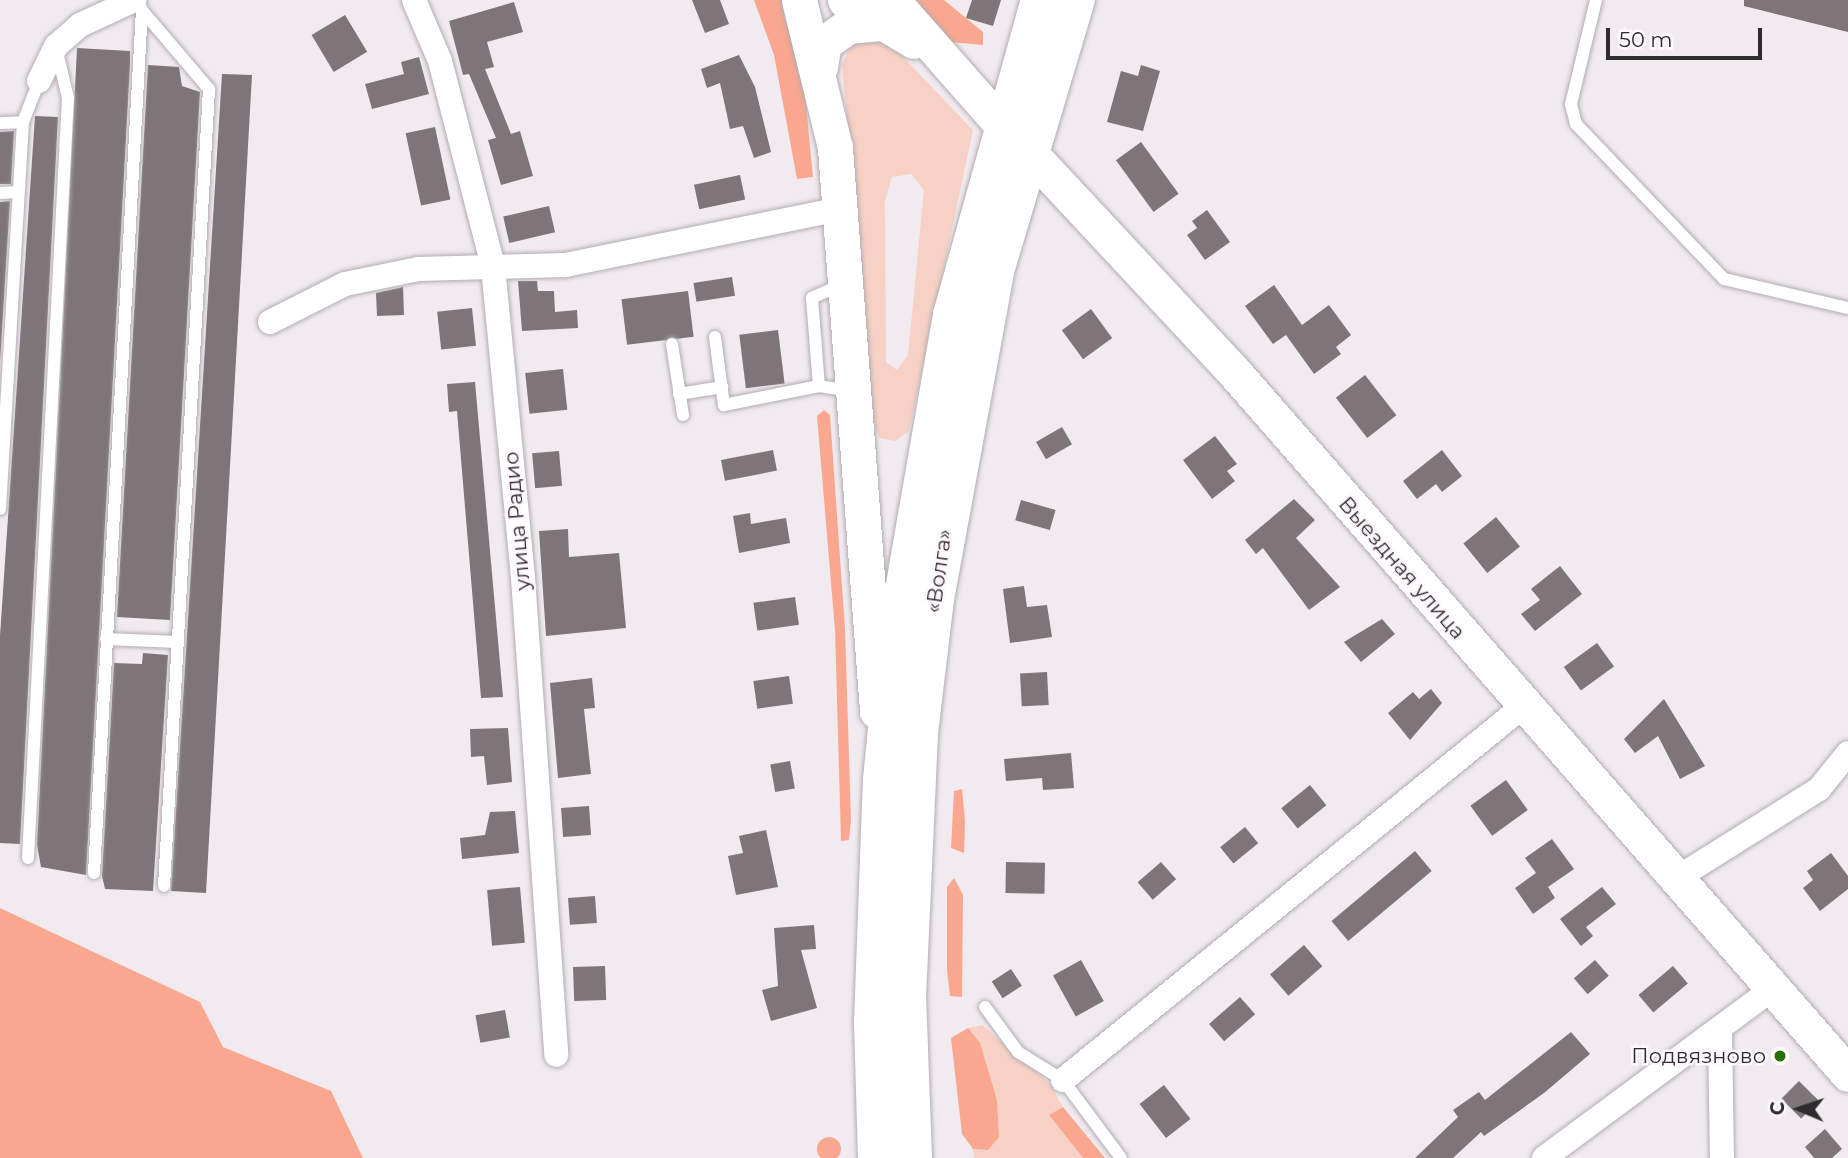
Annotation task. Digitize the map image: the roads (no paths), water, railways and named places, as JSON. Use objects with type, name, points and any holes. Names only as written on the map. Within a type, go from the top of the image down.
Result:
[{"type":"highway","name":"«Волга»","points":[[877,1158],[873,1022],[882,780],[923,455],[1000,123],[1040,0]]},
{"type":"highway","name":"«Волга»","points":[[913,1158],[907,998],[919,733],[932,626],[957,456],[1028,151],[1076,0]]},
{"type":"main road","points":[[799,0],[822,55]]},
{"type":"main road","points":[[831,0],[822,55],[847,282],[882,780]]},
{"type":"main road","points":[[845,0],[889,11],[937,56],[1000,123]]},
{"type":"main road","points":[[822,55],[848,26],[889,11]]},
{"type":"main road","name":"Выездная улица","points":[[1028,151],[1234,373],[1521,708],[1848,1074]]},
{"type":"street","name":"улица Радио","points":[[414,0],[440,61],[493,266],[523,578],[556,1055]]},
{"type":"street","points":[[39,81],[56,46],[80,25],[137,3]]},
{"type":"street","points":[[270,322],[345,284],[418,270],[565,265],[840,209]]},
{"type":"street","points":[[1063,1080],[1521,708]]},
{"type":"street","points":[[1674,880],[1819,789],[1848,753]]},
{"type":"street","points":[[1544,1158],[1720,1033],[1772,989]]},
{"type":"street","points":[[1720,1033],[1722,1158]]},
{"type":"lane","points":[[1596,0],[1571,104],[1576,124],[1724,279],[1848,308]]},
{"type":"lane","points":[[94,873],[137,3]]},
{"type":"lane","points":[[137,3],[209,89],[164,886]]},
{"type":"lane","points":[[28,858],[68,98],[56,46]]},
{"type":"lane","points":[[0,509],[23,122],[39,81]]},
{"type":"lane","points":[[0,124],[23,122]]},
{"type":"lane","points":[[0,193],[18,192]]},
{"type":"lane","points":[[819,386],[812,298],[847,282]]},
{"type":"lane","points":[[715,337],[724,405],[819,386],[855,392]]},
{"type":"lane","points":[[672,344],[683,415]]},
{"type":"lane","points":[[680,394],[722,387]]},
{"type":"lane","points":[[106,639],[177,642]]},
{"type":"lane","points":[[985,1007],[1018,1052],[1063,1080],[1121,1158]]},
{"type":"place","name":"Подвязново","points":[[1780,1056]]}]
